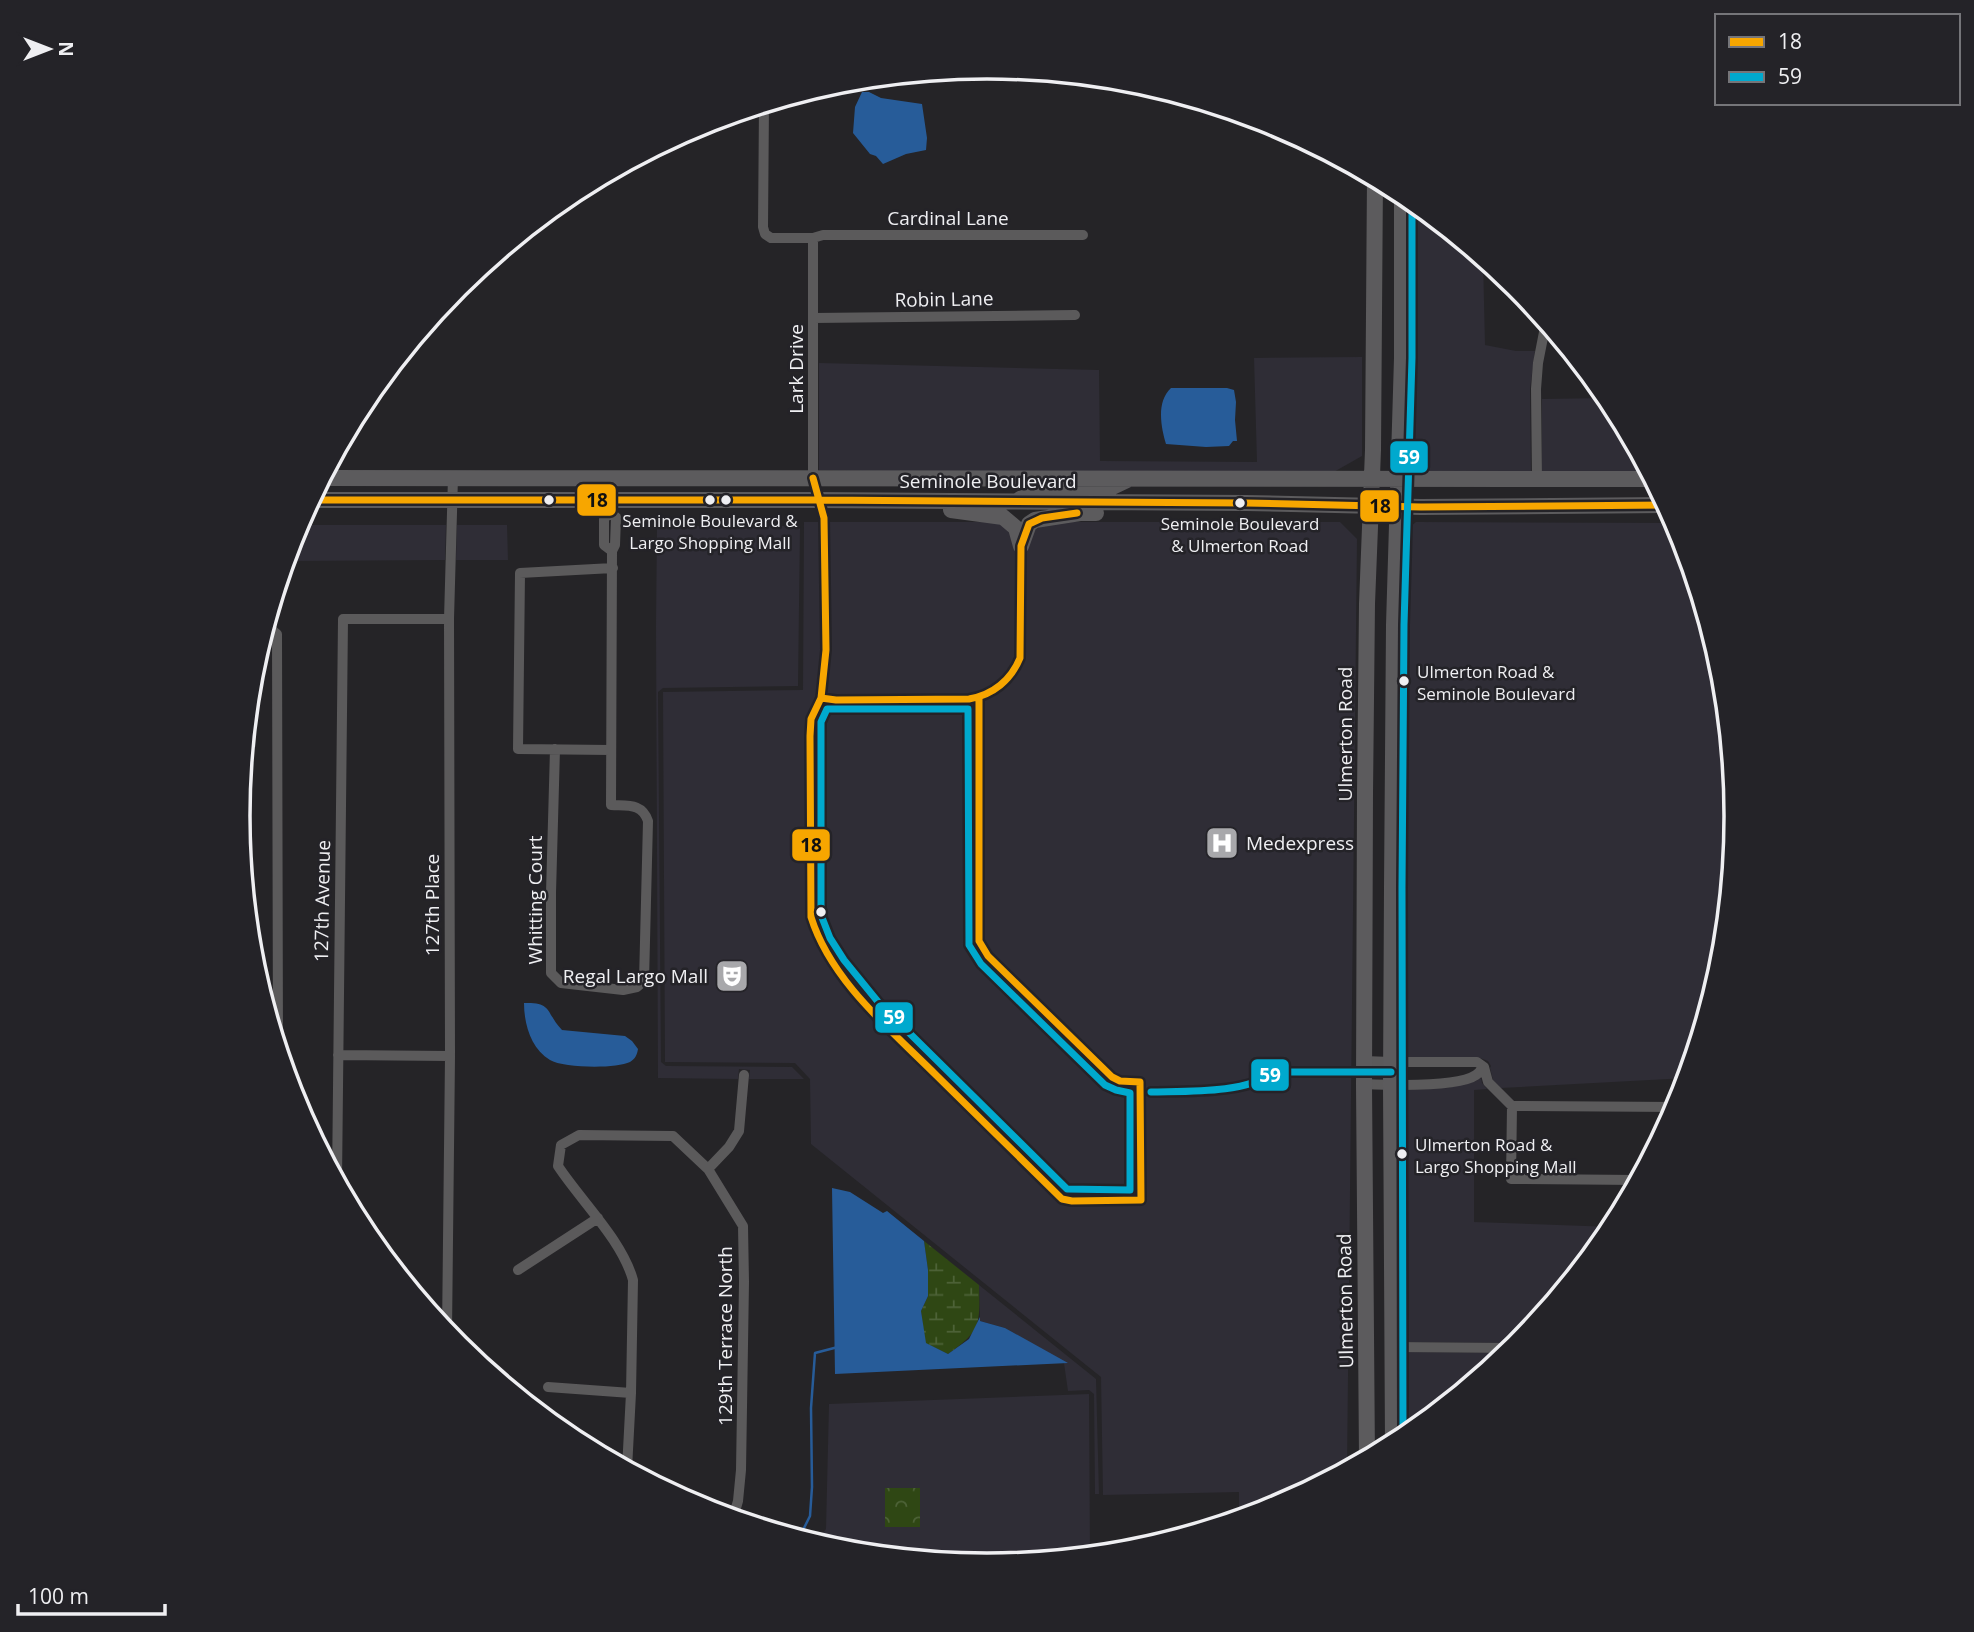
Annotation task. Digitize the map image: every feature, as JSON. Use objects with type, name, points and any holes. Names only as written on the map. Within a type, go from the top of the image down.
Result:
[{"type":"main road","name":"Ulmerton Road","points":[[1367,1447],[1364,1061],[1367,631],[1372,479],[1375,190]]},
{"type":"main road","points":[[1393,1431],[1391,1062],[1394,625],[1399,479],[1402,206]]},
{"type":"main road","name":"Seminole Boulevard","points":[[332,478],[1642,479]]},
{"type":"main road","points":[[1011,502],[1040,491],[1108,489],[1131,478]]},
{"type":"main road","name":"Seminole Boulevard","points":[[321,500],[452,500],[609,507],[819,500],[1398,507],[1655,505]]},
{"type":"main road","points":[[880,501],[1003,517],[1016,528],[1021,546],[1029,524],[1042,517],[1182,503]]},
{"type":"street","name":"Cardinal Lane","points":[[764,114],[764,227],[765,234],[771,237],[1083,235]]},
{"type":"street","name":"Lark Drive","points":[[813,238],[813,478],[819,500]]},
{"type":"street","name":"Robin Lane","points":[[813,318],[1075,315]]},
{"type":"street","points":[[1536,479],[1536,389],[1544,333]]},
{"type":"street","name":"127th Place","points":[[447,1317],[450,1056],[449,619],[453,477]]},
{"type":"street","name":"Whitting Court","points":[[555,749],[551,973],[561,983],[623,990],[637,987],[643,981],[648,821],[645,812],[638,806],[611,805],[613,568],[612,551],[604,545],[610,539],[604,519],[609,507]]},
{"type":"street","points":[[611,750],[519,749],[520,573],[613,568]]},
{"type":"street","name":"127th Avenue","points":[[337,1163],[343,620],[449,619]]},
{"type":"street","points":[[274,631],[277,634],[278,1017]]},
{"type":"street","points":[[338,1055],[450,1056]]},
{"type":"street","points":[[1364,1061],[1477,1062],[1484,1067],[1488,1082],[1512,1106],[1664,1107]]},
{"type":"street","points":[[1364,1084],[1445,1084],[1474,1076],[1484,1067]]},
{"type":"street","points":[[708,1169],[729,1147],[739,1131],[744,1075]]},
{"type":"street","points":[[1512,1106],[1511,1179],[1628,1180]]},
{"type":"street","name":"129th Terrace North","points":[[598,1218],[558,1166],[561,1145],[579,1135],[673,1136],[708,1169],[743,1226],[741,1470],[736,1509]]},
{"type":"street","points":[[518,1270],[598,1218],[629,1265],[632,1280],[628,1459]]},
{"type":"street","points":[[1393,1347],[1496,1348]]},
{"type":"street","points":[[548,1387],[631,1393]]},
{"type":"shaded area","points":[[1412,214],[1483,272],[1485,345],[1516,351],[1535,351],[1530,389],[1531,473],[1418,474],[1413,458]]},
{"type":"shaded area","points":[[1362,357],[1362,456],[1332,473],[819,470],[819,363],[1099,370],[1100,461],[1257,462],[1254,358]]},
{"type":"shaded area","points":[[1594,398],[1638,472],[1542,473],[1542,399]]},
{"type":"shaded area","points":[[804,522],[1340,522],[1357,539],[1347,1459],[1313,1477],[1239,1508],[1239,1492],[1103,1495],[1101,1377],[811,1144],[810,1079],[795,1063],[665,1062],[663,692],[803,690]]},
{"type":"shaded area","points":[[1416,522],[1663,523],[1685,579],[1699,625],[1710,672],[1723,768],[1723,864],[1718,912],[1699,1007],[1675,1079],[1501,1088],[1493,1080],[1488,1061],[1477,1057],[1407,1057],[1403,533]]},
{"type":"shaded area","points":[[310,525],[446,525],[445,560],[296,561]]},
{"type":"shaded area","points":[[457,525],[507,525],[508,560],[456,560]]},
{"type":"shaded area","points":[[657,526],[800,526],[798,686],[663,688],[658,692],[661,1062],[666,1066],[792,1067],[804,1079],[749,1079],[750,1070],[739,1069],[738,1079],[658,1078]]},
{"type":"shaded area","points":[[1481,1078],[1487,1089],[1474,1090],[1474,1222],[1600,1227],[1541,1302],[1502,1343],[1409,1342],[1407,1090],[1447,1088]]},
{"type":"shaded area","points":[[979,1285],[1096,1379],[1099,1494],[1095,1494],[1094,1394],[1089,1390],[1068,1391],[1066,1363],[1005,1328],[980,1321]]},
{"type":"shaded area","points":[[1409,1352],[1491,1353],[1436,1401],[1409,1420]]},
{"type":"shaded area","points":[[1089,1394],[1090,1546],[1035,1552],[939,1552],[891,1547],[822,1534],[826,1529],[829,1404]]},
{"type":"green space","points":[[924,1241],[979,1285],[976,1326],[967,1339],[948,1354],[925,1343],[921,1311],[928,1296],[928,1270]]},
{"type":"green space","points":[[885,1488],[920,1488],[920,1527],[885,1527]]},
{"type":"water","points":[[862,92],[869,92],[881,98],[922,104],[926,150],[906,154],[883,164],[870,154],[853,133],[855,107]]},
{"type":"water","points":[[1171,388],[1234,390],[1237,441],[1233,441],[1229,446],[1206,447],[1166,444],[1161,423],[1162,407]]},
{"type":"water","points":[[524,1003],[544,1006],[562,1030],[625,1036],[638,1049],[636,1055],[630,1062],[602,1067],[566,1065],[550,1060],[533,1043],[525,1019]]},
{"type":"water","points":[[832,1188],[850,1192],[883,1213],[887,1211],[924,1241],[928,1296],[921,1311],[926,1343],[948,1354],[969,1339],[980,1317],[980,1321],[1005,1328],[1068,1363],[835,1374]]},
{"type":"waterway","points":[[803,1530],[810,1516],[812,1487],[811,1408],[815,1353],[838,1347]]},
{"type":"transit line","name":"59","points":[[1403,1425],[1402,888],[1404,625],[1412,358],[1412,214]]},
{"type":"transit line","name":"18","points":[[813,478],[824,518],[826,650],[821,698],[811,719],[810,736],[811,917],[820,940],[832,962],[864,1003],[1062,1199],[1141,1200],[1140,1082],[1120,1081],[1112,1077],[988,956],[979,941],[979,698]]},
{"type":"transit line","name":"18","points":[[321,500],[819,500],[1421,507],[1655,505]]},
{"type":"transit line","name":"18","points":[[821,698],[969,699],[986,694],[1000,685],[1012,673],[1020,658],[1021,546],[1029,524],[1042,518],[1077,513]]},
{"type":"transit line","name":"59","points":[[827,709],[968,709],[969,945],[981,964],[1105,1085],[1130,1093],[1130,1190],[1067,1189],[879,1003],[830,938],[821,915],[821,722],[827,709]]},
{"type":"transit line","name":"59","points":[[1151,1092],[1232,1088],[1263,1079],[1275,1072],[1391,1072]]},
{"type":"place","name":"Seminole Boulevard & Largo Shopping Mall","points":[[710,500]]},
{"type":"place","name":"Seminole Boulevard & Ulmerton Road","points":[[1240,503]]},
{"type":"place","name":"Ulmerton Road & Seminole Boulevard","points":[[1404,681]]},
{"type":"place","name":"Medexpress","points":[[1222,843]]},
{"type":"place","name":"Regal Largo Mall","points":[[732,976]]},
{"type":"place","name":"Ulmerton Road & Largo Shopping Mall","points":[[1402,1154]]}]
